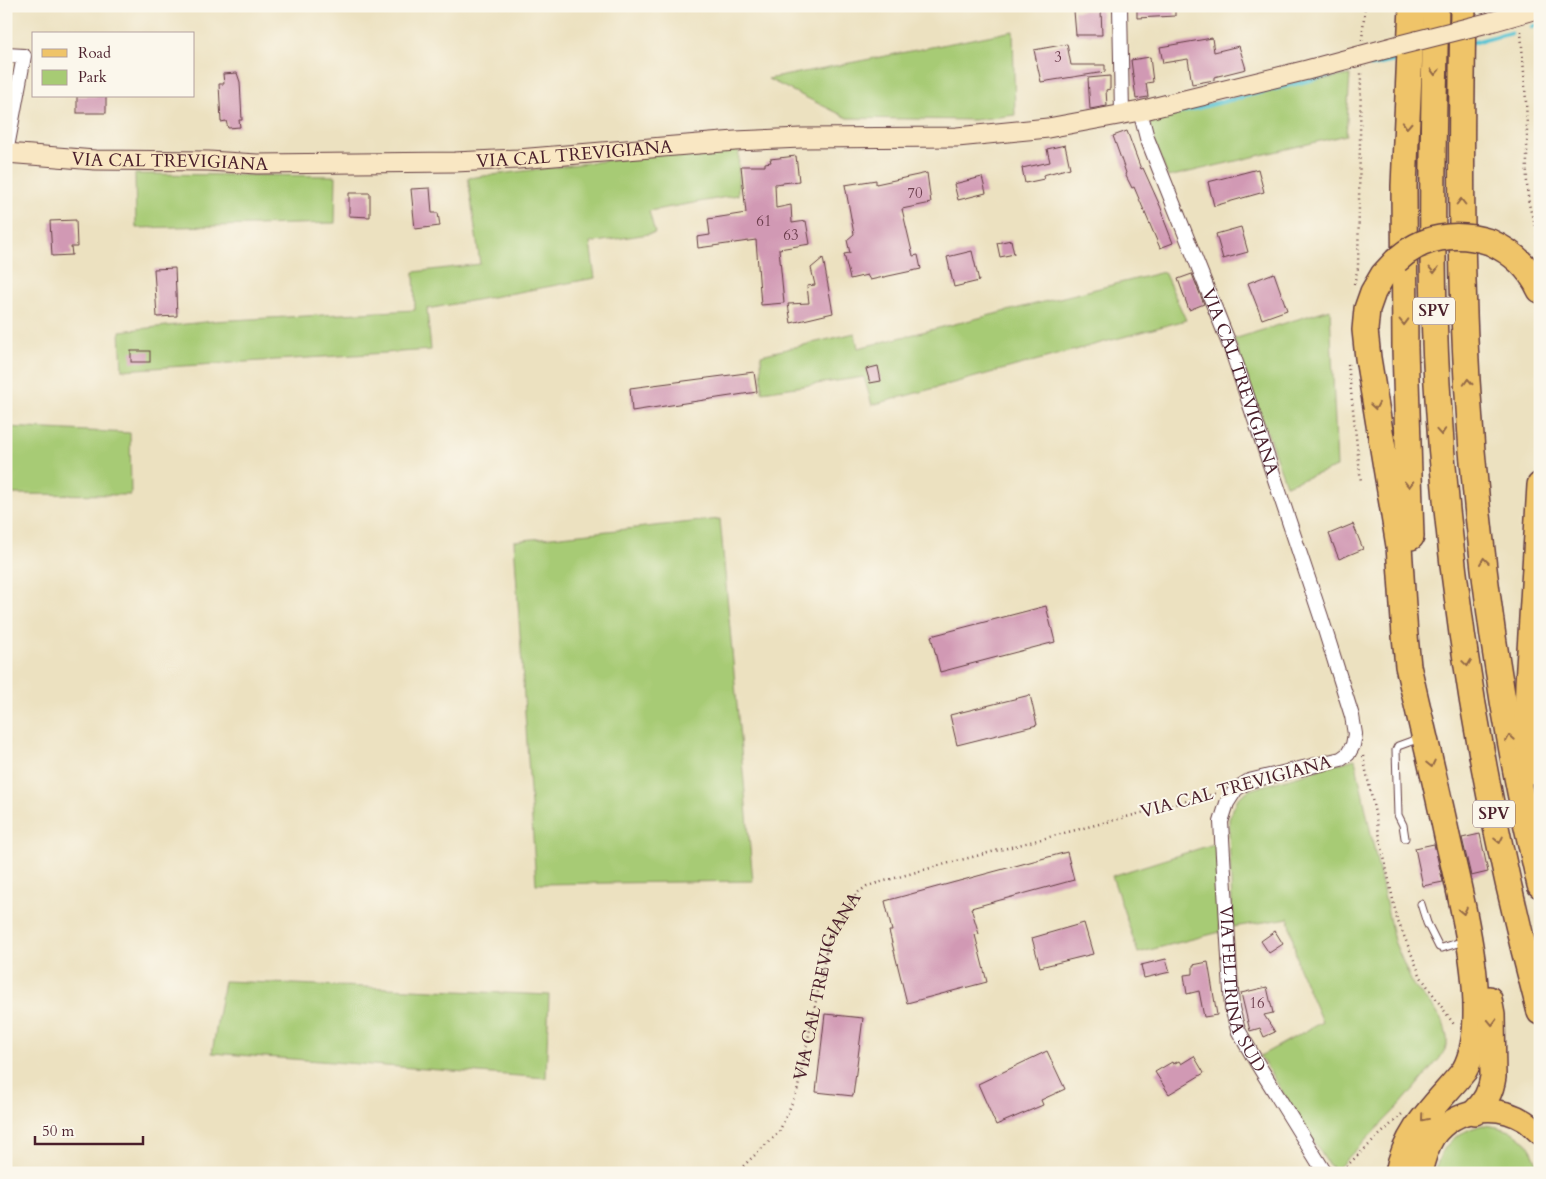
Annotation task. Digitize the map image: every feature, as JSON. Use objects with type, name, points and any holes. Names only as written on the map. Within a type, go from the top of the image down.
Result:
[{"type":"highway","points":[[1405,636],[1413,569],[1404,282],[1404,186],[1412,6]]},
{"type":"highway","name":"SPV","points":[[1436,6],[1433,185],[1434,328],[1445,484],[1460,614],[1474,708],[1506,873],[1540,1012]]},
{"type":"highway","name":"SPV","points":[[1463,6],[1462,226],[1464,322],[1472,450],[1490,609],[1504,705],[1522,803],[1540,885]]},
{"type":"highway","points":[[1398,1173],[1405,1148],[1412,1133],[1464,1071],[1470,1061],[1476,1026],[1475,985],[1471,950],[1408,666],[1399,546],[1368,358],[1365,330],[1367,309],[1382,275],[1396,261],[1418,245],[1444,237],[1463,236],[1490,242],[1510,253],[1533,277],[1540,290]]},
{"type":"highway","points":[[1540,485],[1527,722],[1528,762],[1540,829]]},
{"type":"highway","points":[[1471,950],[1491,1008],[1493,1066],[1490,1092],[1484,1103],[1475,1112]]},
{"type":"main road","points":[[1421,1173],[1424,1155],[1435,1136],[1452,1121],[1475,1112],[1491,1110],[1510,1113],[1526,1122],[1540,1134]]},
{"type":"street","points":[[1120,6],[1131,113]]},
{"type":"street","name":"VIA CAL TREVIGIANA","points":[[6,153],[95,160],[208,161],[257,164],[455,162],[518,159],[735,141],[801,138],[957,137],[1048,128],[1131,113],[1540,8]]},
{"type":"street","points":[[6,55],[24,56],[6,153]]},
{"type":"street","name":"VIA CAL TREVIGIANA","points":[[1131,113],[1147,138],[1239,370],[1321,616],[1352,716],[1355,734],[1353,745],[1348,754],[1341,759],[1249,781],[1236,789]]},
{"type":"street","name":"VIA FELTRINA SUD","points":[[1236,789],[1227,803],[1221,822],[1232,1008],[1238,1030],[1326,1173]]},
{"type":"lane","points":[[1406,838],[1398,815],[1396,750],[1398,746],[1425,736]]},
{"type":"lane","points":[[1421,904],[1427,923],[1439,947],[1471,950]]},
{"type":"path","points":[[1352,291],[1358,268],[1361,55],[1365,6]]},
{"type":"path","points":[[1520,14],[1527,135],[1526,189],[1534,225],[1540,234]]},
{"type":"path","points":[[1348,364],[1361,482]]},
{"type":"path","points":[[1353,745],[1360,750],[1365,759],[1397,919],[1420,977],[1453,1022],[1456,1029]]},
{"type":"path","name":"VIA CAL TREVIGIANA","points":[[736,1173],[779,1132],[797,1092],[828,938],[856,894],[867,886],[934,867],[1195,798],[1236,789]]},
{"type":"path","points":[[1339,1173],[1406,1108]]},
{"type":"green space","points":[[1013,31],[1015,115],[974,120],[848,118],[768,79]]},
{"type":"green space","points":[[1350,75],[1346,135],[1168,177],[1151,132],[1150,116],[1297,83]]},
{"type":"green space","points":[[739,144],[738,195],[649,211],[655,233],[590,243],[595,278],[427,309],[431,350],[122,370],[120,331],[214,321],[415,310],[414,272],[480,264],[468,178]]},
{"type":"green space","points":[[135,174],[336,176],[335,223],[136,228]]},
{"type":"green space","points":[[1164,272],[1186,320],[872,405],[864,377],[762,392],[761,355],[855,333],[858,348]]},
{"type":"green space","points":[[1330,309],[1337,467],[1286,485],[1234,339]]},
{"type":"green space","points":[[6,427],[130,433],[131,495],[6,494]]},
{"type":"green space","points":[[720,519],[753,881],[536,884],[514,541]]},
{"type":"green space","points":[[1355,759],[1394,941],[1413,985],[1436,1011],[1444,1025],[1447,1046],[1440,1058],[1399,1106],[1339,1167],[1333,1168],[1328,1164],[1260,1056],[1322,1022],[1298,966],[1289,918],[1233,927],[1229,818],[1238,798],[1249,790]]},
{"type":"green space","points":[[1217,843],[1220,932],[1138,953],[1112,876]]},
{"type":"green space","points":[[224,981],[549,995],[546,1078],[212,1053]]},
{"type":"green space","points":[[1483,1125],[1505,1129],[1521,1138],[1532,1152],[1539,1173],[1436,1173],[1445,1147],[1458,1135]]},
{"type":"building","points":[[1137,6],[1175,6],[1175,16],[1137,18]]},
{"type":"building","points":[[1101,10],[1102,35],[1076,35],[1074,11]]},
{"type":"building","points":[[1212,38],[1214,52],[1239,46],[1246,69],[1214,77],[1214,80],[1192,84],[1188,59],[1163,63],[1160,47]]},
{"type":"building","points":[[1067,44],[1071,65],[1105,65],[1105,72],[1041,82],[1034,50]]},
{"type":"building","points":[[1150,57],[1153,82],[1146,83],[1148,97],[1136,99],[1131,60]]},
{"type":"building","points":[[237,73],[240,82],[242,120],[239,120],[240,127],[228,128],[226,121],[221,122],[219,84],[224,84],[223,74]]},
{"type":"building","points":[[1110,76],[1110,89],[1106,90],[1107,106],[1090,109],[1088,78]]},
{"type":"building","points":[[77,98],[106,98],[106,113],[77,113]]},
{"type":"building","points":[[1127,131],[1141,169],[1143,168],[1161,208],[1173,243],[1160,248],[1134,187],[1132,188],[1125,174],[1113,136]]},
{"type":"building","points":[[1065,145],[1070,168],[1043,175],[1044,179],[1025,183],[1022,168],[1050,162],[1047,149]]},
{"type":"building","points":[[796,156],[799,181],[775,184],[776,208],[791,205],[792,223],[806,221],[810,244],[779,249],[784,303],[761,305],[756,240],[698,248],[697,237],[710,235],[708,219],[746,213],[741,166],[765,166],[765,163],[771,162],[770,159]]},
{"type":"building","points":[[1258,169],[1264,192],[1214,206],[1208,182]]},
{"type":"building","points":[[927,173],[931,203],[902,209],[913,256],[918,255],[921,269],[870,280],[867,275],[850,279],[844,254],[850,253],[847,240],[854,234],[845,185],[876,180],[876,184]]},
{"type":"building","points":[[982,177],[986,193],[958,200],[954,184]]},
{"type":"building","points":[[430,188],[432,213],[438,213],[440,226],[415,229],[411,189]]},
{"type":"building","points":[[349,193],[370,193],[370,217],[349,216]]},
{"type":"building","points":[[76,220],[77,247],[71,247],[72,255],[52,256],[50,221]]},
{"type":"building","points":[[1241,227],[1248,252],[1223,259],[1216,234]]},
{"type":"building","points":[[1011,240],[1014,254],[1000,257],[997,243]]},
{"type":"building","points":[[972,251],[979,281],[954,287],[947,257]]},
{"type":"building","points":[[823,258],[833,313],[791,323],[788,304],[809,303],[807,286],[815,285],[811,268]]},
{"type":"building","points":[[175,268],[177,316],[157,317],[154,269]]},
{"type":"building","points":[[1274,273],[1287,310],[1262,319],[1248,283]]},
{"type":"building","points":[[1192,274],[1204,304],[1189,310],[1178,279]]},
{"type":"building","points":[[131,351],[150,351],[150,362],[131,362]]},
{"type":"building","points":[[878,366],[881,381],[870,383],[866,369]]},
{"type":"building","points":[[754,372],[757,392],[632,411],[630,388]]},
{"type":"building","points":[[1353,524],[1363,549],[1339,559],[1329,534]]},
{"type":"building","points":[[1046,606],[1055,642],[940,672],[931,636]]},
{"type":"building","points":[[1030,695],[1037,725],[957,745],[950,715]]},
{"type":"building","points":[[1480,834],[1488,872],[1471,876],[1462,838]]},
{"type":"building","points":[[1434,844],[1443,882],[1423,886],[1415,848]]},
{"type":"building","points":[[1067,852],[1074,880],[971,908],[979,934],[975,935],[987,982],[907,1003],[889,931],[892,931],[885,901]]},
{"type":"building","points":[[1084,923],[1093,954],[1040,967],[1032,938]]},
{"type":"building","points":[[1275,931],[1283,944],[1269,953],[1261,941]]},
{"type":"building","points":[[1166,959],[1170,972],[1144,978],[1141,965]]},
{"type":"building","points":[[1208,962],[1217,1015],[1204,1017],[1199,991],[1187,994],[1184,975],[1193,974],[1193,965]]},
{"type":"building","points":[[1267,987],[1273,1013],[1264,1015],[1275,1032],[1264,1037],[1260,1028],[1250,1031],[1241,993]]},
{"type":"building","points":[[825,1014],[863,1018],[853,1096],[816,1092]]},
{"type":"building","points":[[1047,1051],[1065,1089],[1041,1100],[1043,1105],[996,1125],[978,1084]]},
{"type":"building","points":[[1194,1056],[1204,1073],[1169,1094],[1155,1072],[1172,1062],[1173,1064],[1179,1061],[1181,1064]]},
{"type":"waterway","points":[[1532,27],[1540,24]]},
{"type":"waterway","points":[[1471,43],[1511,33]]},
{"type":"waterway","points":[[1371,66],[1402,59]]},
{"type":"waterway","points":[[1157,118],[1350,70]]}]
